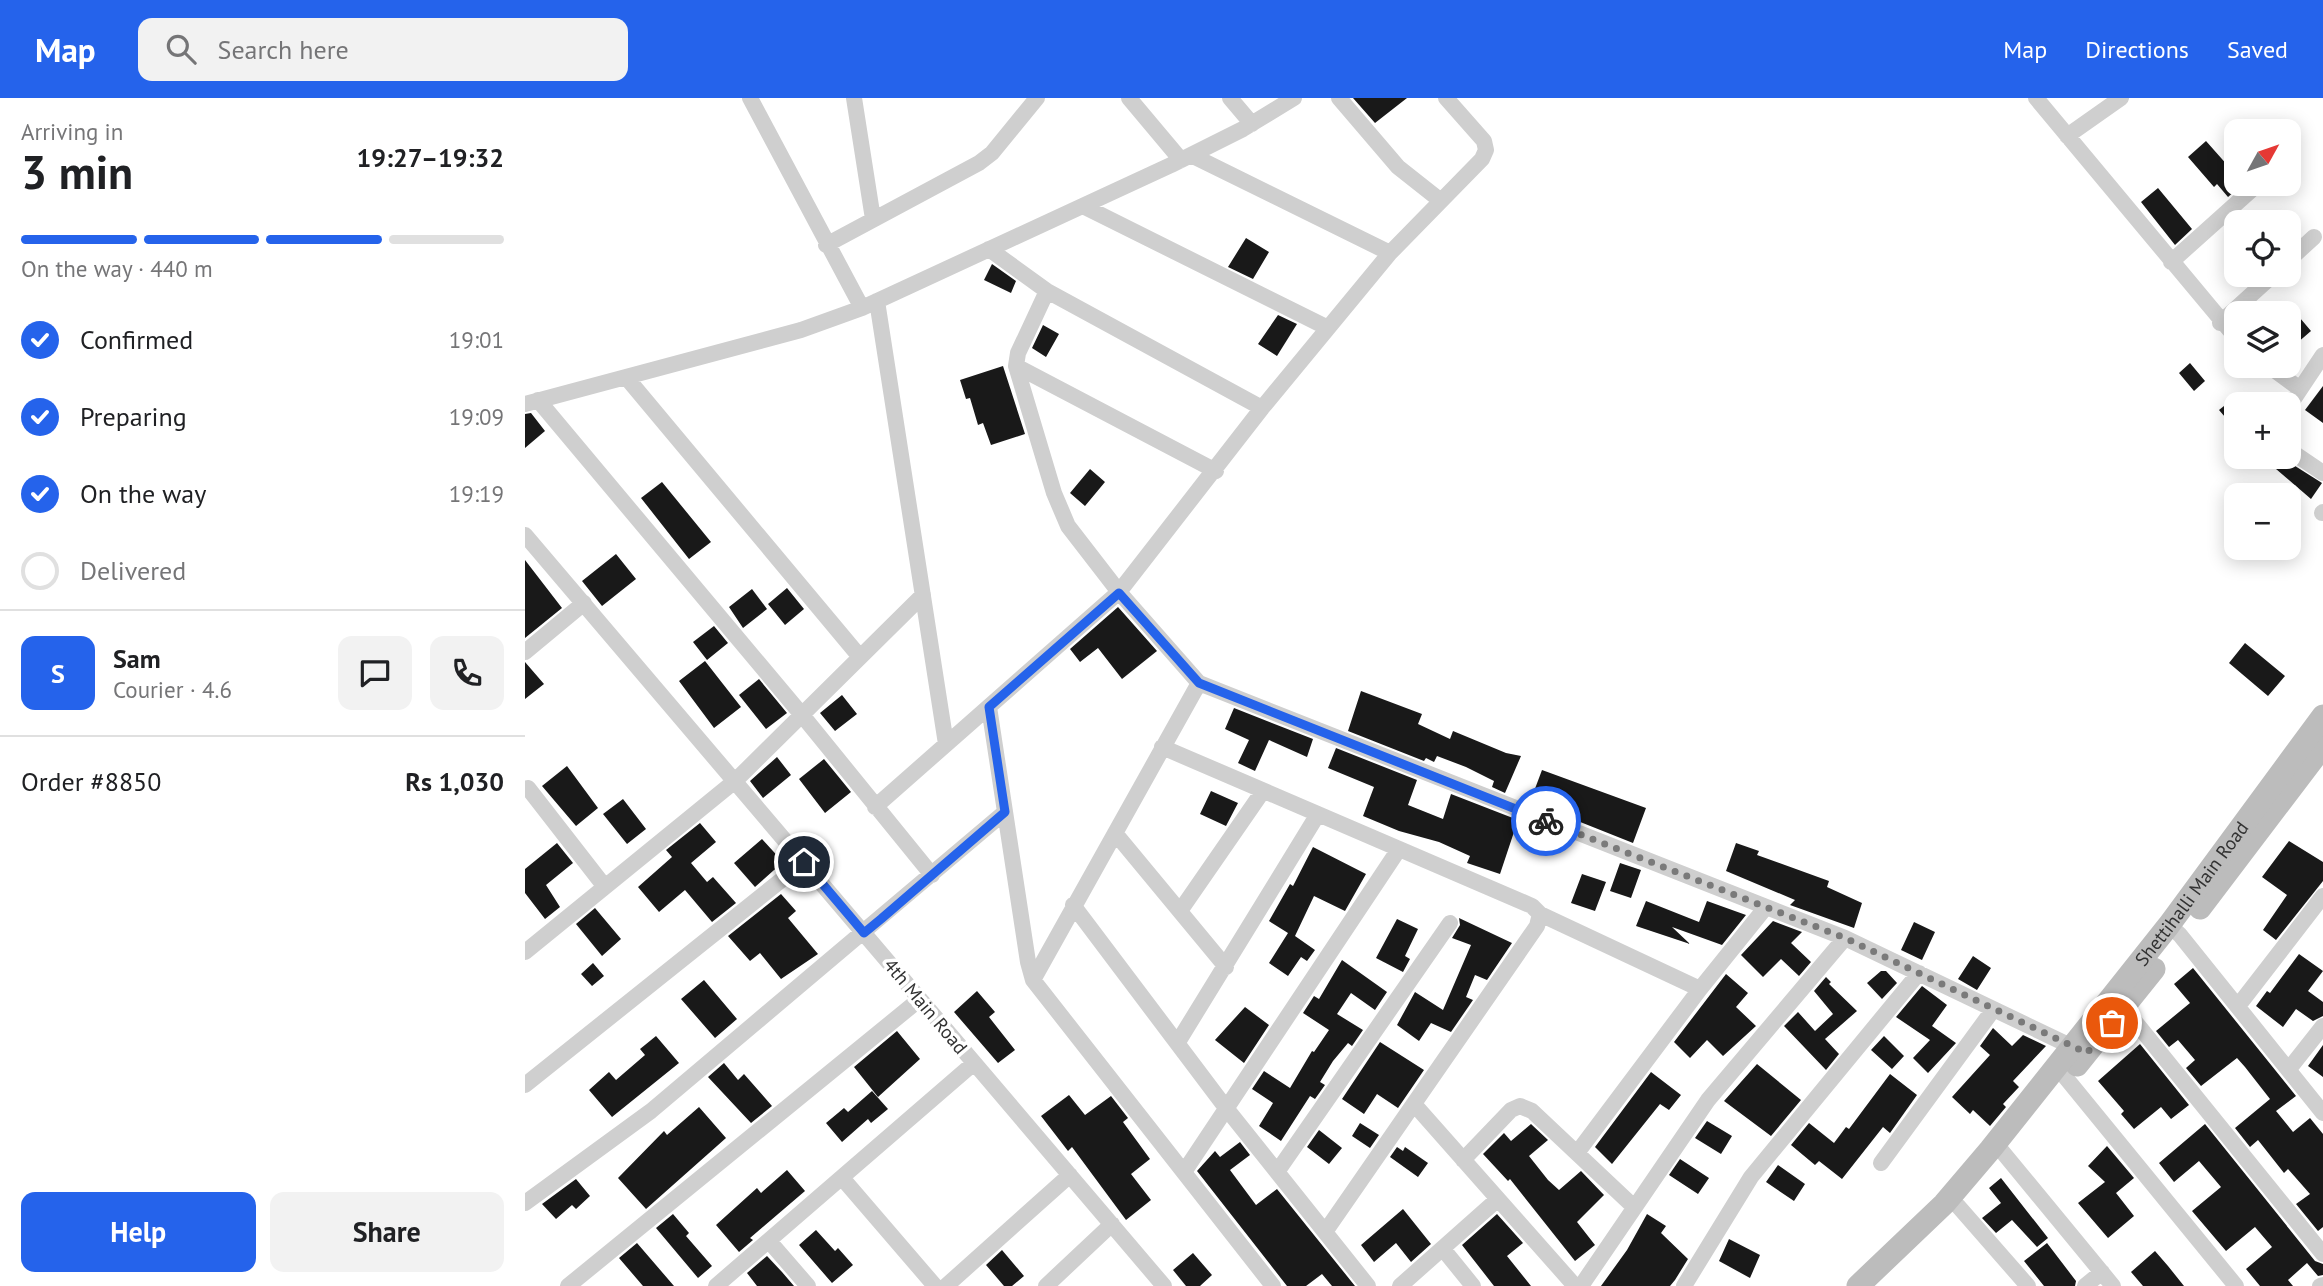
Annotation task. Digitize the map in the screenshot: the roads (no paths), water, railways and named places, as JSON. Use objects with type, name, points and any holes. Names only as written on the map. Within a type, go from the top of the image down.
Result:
[{"type":"main road","name":"Shettihalli Main Road","points":[[2079,1050],[2124,1008],[2323,716]]},
{"type":"main road","name":"Shettihalli Main Road","points":[[1880,1286],[1926,1242],[1958,1206],[2061,1072],[2323,746]]},
{"type":"main road","name":"Shettihalli Main Road","points":[[1858,1286],[2000,1149]]},
{"type":"street","points":[[750,98],[826,245],[869,305],[923,595],[946,744]]},
{"type":"street","points":[[854,98],[873,219]]},
{"type":"street","points":[[826,245],[979,163],[992,153],[1037,98]]},
{"type":"street","points":[[1129,98],[1186,158],[1390,253]]},
{"type":"street","points":[[1230,98],[1252,124]]},
{"type":"street","points":[[932,875],[803,715],[532,402],[801,330],[869,305],[1186,158],[1252,124],[1294,98]]},
{"type":"street","points":[[1339,98],[1398,167],[1441,201]]},
{"type":"street","points":[[875,807],[1119,593],[1216,471],[1262,408],[1390,253],[1482,159],[1486,150],[1484,141],[1447,98]]},
{"type":"street","points":[[2036,98],[2224,326]]},
{"type":"street","points":[[2067,136],[2121,98]]},
{"type":"street","points":[[2171,262],[2244,196]]},
{"type":"street","points":[[1083,206],[1328,328]]},
{"type":"street","points":[[2301,248],[2313,237]]},
{"type":"street","points":[[989,249],[1047,291],[1262,408]]},
{"type":"street","points":[[2221,323],[2260,287]]},
{"type":"street","points":[[1047,291],[1016,366],[1054,494],[1068,526],[1119,593],[1199,683],[1845,938],[2079,1050]]},
{"type":"street","points":[[2298,392],[2323,355]]},
{"type":"street","points":[[1016,366],[1216,471]]},
{"type":"street","points":[[626,377],[860,657]]},
{"type":"street","points":[[2285,378],[2300,389]]},
{"type":"street","points":[[2301,458],[2323,473]]},
{"type":"street","name":"4th Main Road","points":[[525,534],[1161,1285]]},
{"type":"street","points":[[527,948],[735,781],[923,595]]},
{"type":"street","points":[[525,652],[583,603]]},
{"type":"street","points":[[1034,980],[1073,905],[1199,683]]},
{"type":"street","points":[[989,707],[1028,962],[1034,980],[1273,1286]]},
{"type":"street","points":[[1162,747],[1532,906],[1540,914],[1700,989]]},
{"type":"street","points":[[529,788],[605,887]]},
{"type":"street","points":[[1180,912],[1263,791]]},
{"type":"street","points":[[525,1203],[651,1111],[1005,812]]},
{"type":"street","points":[[1178,1042],[1318,814]]},
{"type":"street","points":[[1115,833],[1226,967]]},
{"type":"street","points":[[1184,1172],[1399,849]]},
{"type":"street","points":[[525,1085],[804,862]]},
{"type":"street","points":[[2238,1006],[2323,896]]},
{"type":"street","points":[[1073,905],[1226,1108],[1368,1286]]},
{"type":"street","points":[[1577,1153],[1700,989],[1766,907]]},
{"type":"street","points":[[1325,1232],[1537,926],[1540,914]]},
{"type":"street","points":[[1277,1172],[1450,923]]},
{"type":"street","points":[[2175,930],[2323,1113]]},
{"type":"street","points":[[1581,1286],[1708,1100],[1845,938]]},
{"type":"street","points":[[1684,1286],[1751,1177],[1919,973]]},
{"type":"street","points":[[568,1286],[920,999]]},
{"type":"street","points":[[2124,1008],[2323,1254]]},
{"type":"street","points":[[1881,1163],[1993,1010]]},
{"type":"street","points":[[2289,1069],[2323,1026]]},
{"type":"street","points":[[716,1286],[974,1063]]},
{"type":"street","points":[[2061,1072],[2236,1286]]},
{"type":"street","points":[[1414,1104],[1575,1286]]},
{"type":"street","points":[[1463,1160],[1511,1110],[1520,1106],[1532,1111],[1634,1207]]},
{"type":"street","points":[[2000,1149],[2113,1286]]},
{"type":"street","points":[[946,1286],[1070,1175]]},
{"type":"street","points":[[843,1179],[935,1286]]},
{"type":"street","points":[[1400,1286],[1498,1199]]},
{"type":"street","points":[[1958,1206],[2028,1286]]},
{"type":"street","points":[[1046,1286],[1112,1224]]},
{"type":"street","points":[[769,1241],[808,1286]]},
{"type":"street","points":[[1443,1249],[1473,1286]]},
{"type":"street","points":[[2085,1286],[2102,1272]]}]
